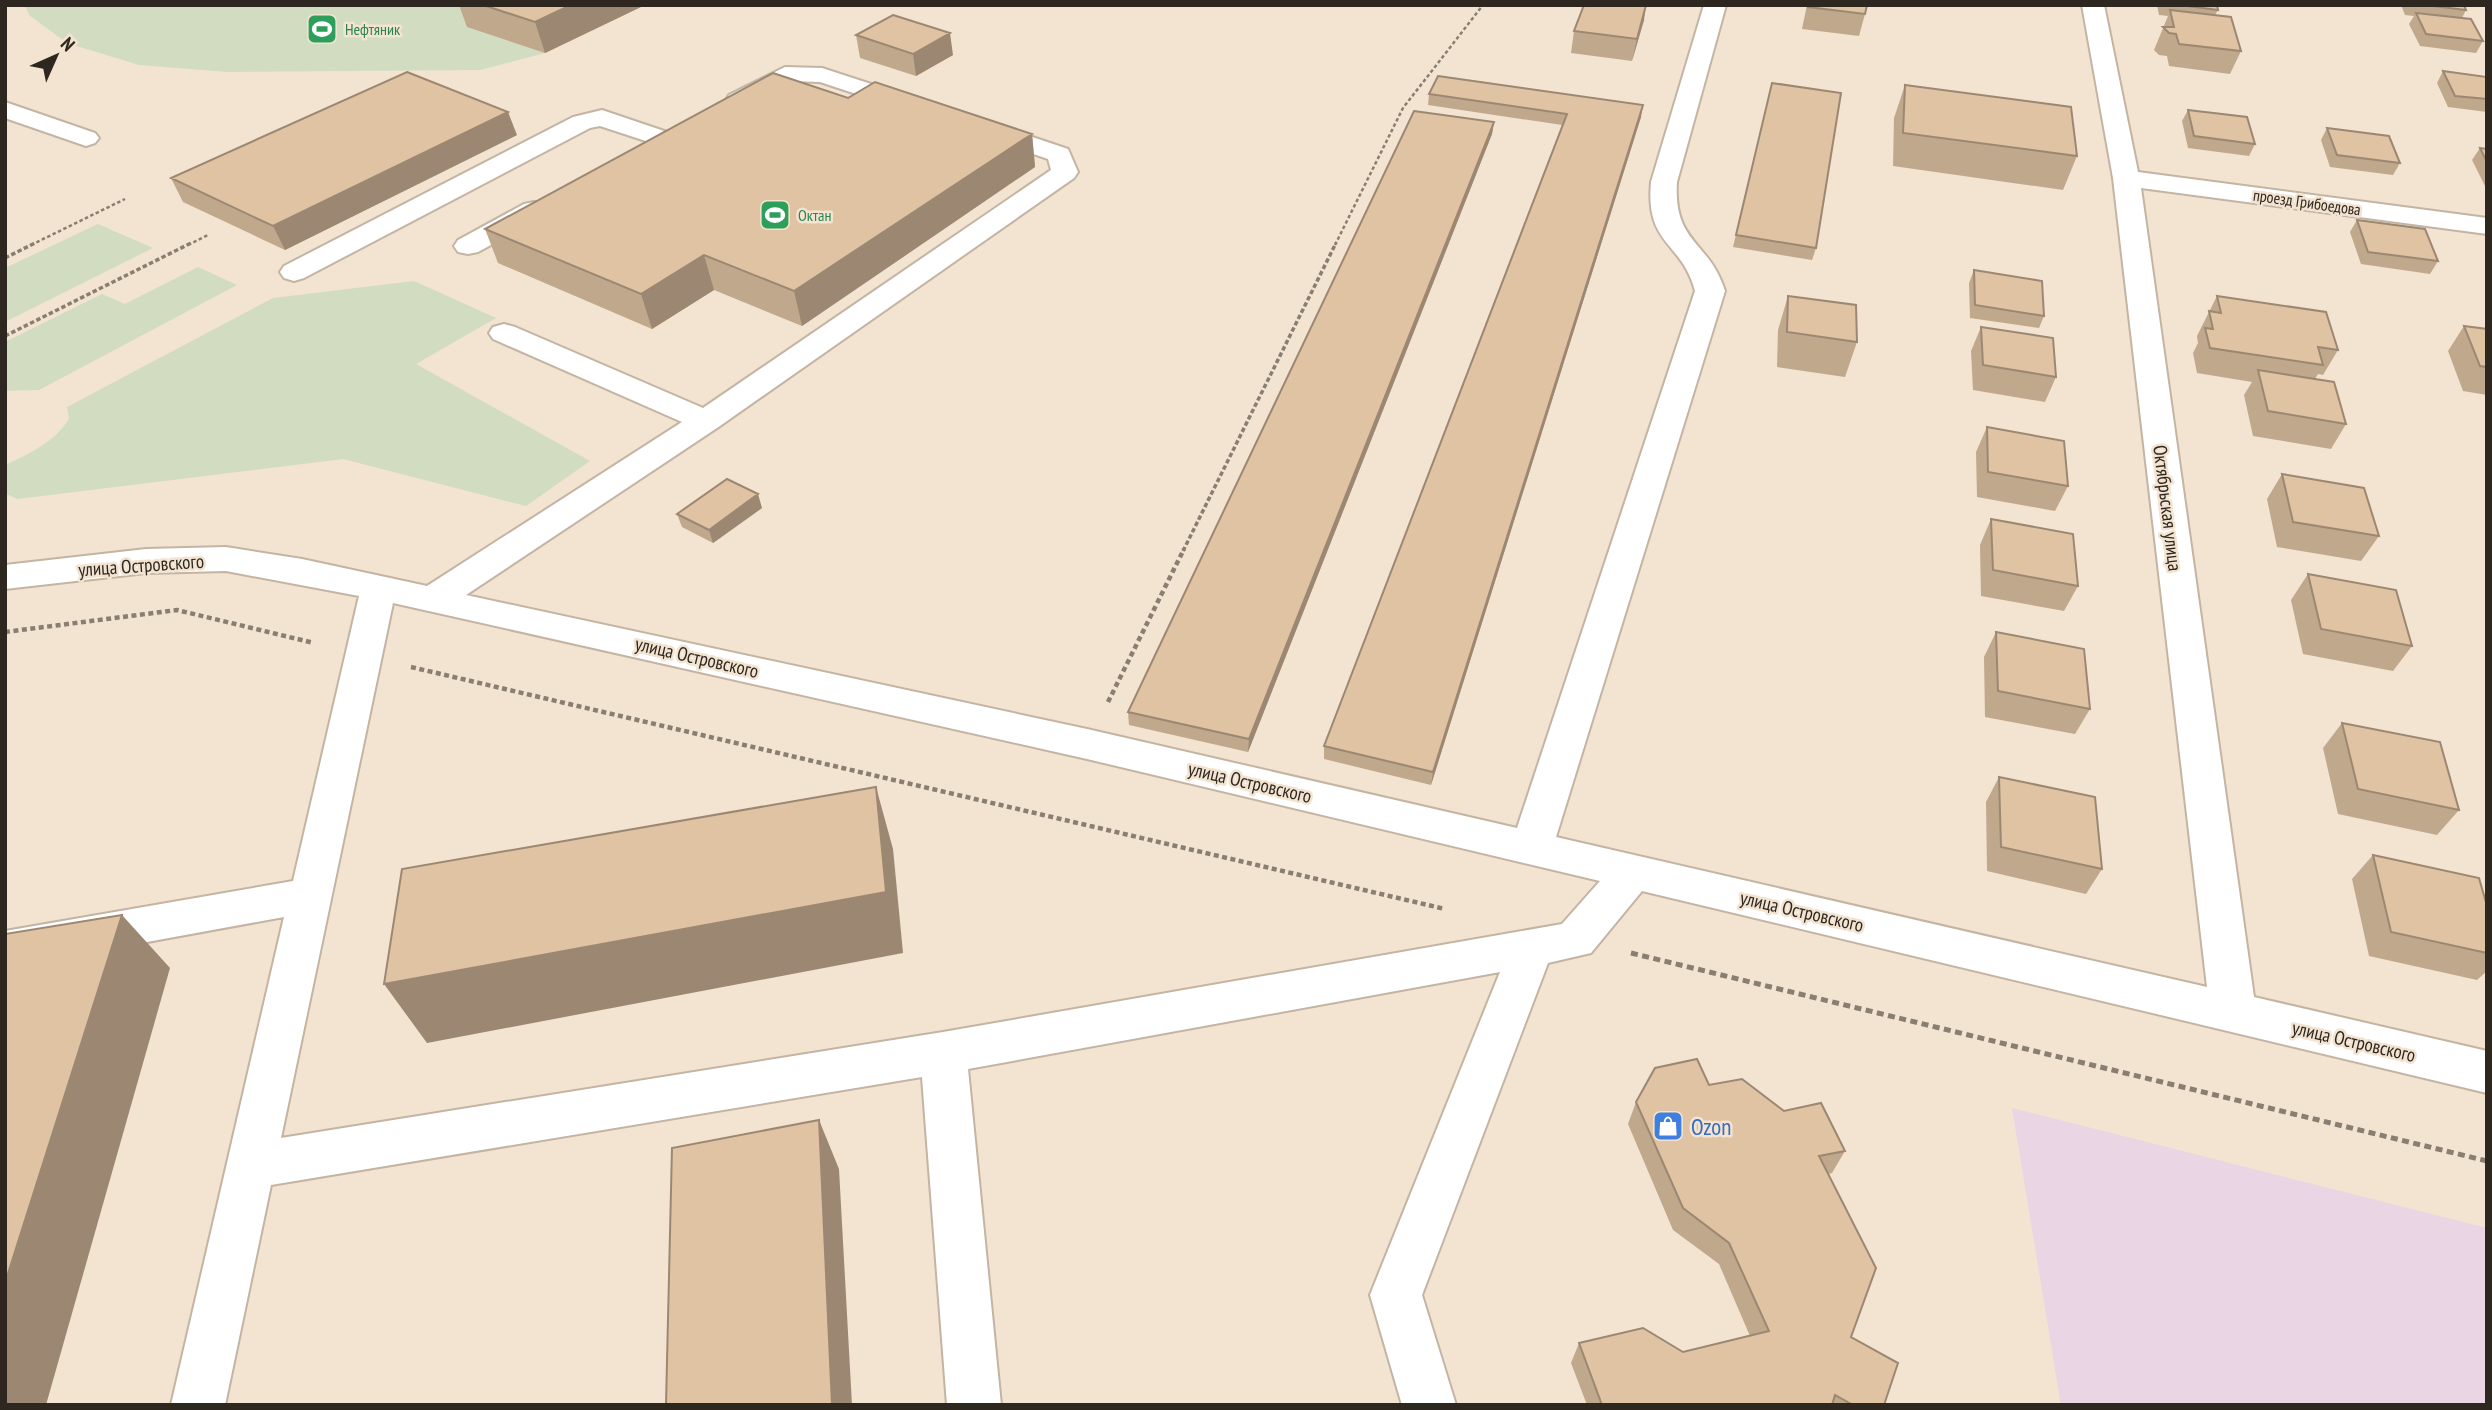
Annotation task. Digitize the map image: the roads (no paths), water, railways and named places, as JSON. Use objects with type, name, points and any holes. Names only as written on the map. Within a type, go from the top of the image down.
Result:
[{"type":"street","points":[[1531,849],[1710,291],[1707,273],[1667,224],[1663,211],[1664,182],[1715,5]]},
{"type":"street","name":"Октябрьская улица","points":[[2093,5],[2126,178],[2233,1012]]},
{"type":"street","points":[[435,598],[706,421],[1065,172],[1059,154],[822,75],[785,74],[628,159]]},
{"type":"street","points":[[5,109],[86,138]]},
{"type":"street","points":[[294,272],[582,122],[601,118],[689,126]]},
{"type":"street","name":"проезд Грибоедова","points":[[2126,178],[2487,226]]},
{"type":"street","points":[[468,246],[554,199]]},
{"type":"street","points":[[504,333],[706,421]]},
{"type":"street","name":"улица Островского","points":[[5,577],[146,561],[226,559],[302,570],[1087,744],[2487,1072]]},
{"type":"street","points":[[198,1405],[379,587]]},
{"type":"street","points":[[1429,1405],[1396,1296],[1553,944],[1633,872]]},
{"type":"street","points":[[5,950],[310,895]]},
{"type":"street","points":[[251,1166],[943,1053],[1553,944]]},
{"type":"street","points":[[943,1053],[974,1405]]},
{"type":"place","name":"Нефтяник","points":[[322,29]]},
{"type":"place","name":"Октан","points":[[775,215]]},
{"type":"place","name":"Ozon","points":[[1668,1126]]}]
